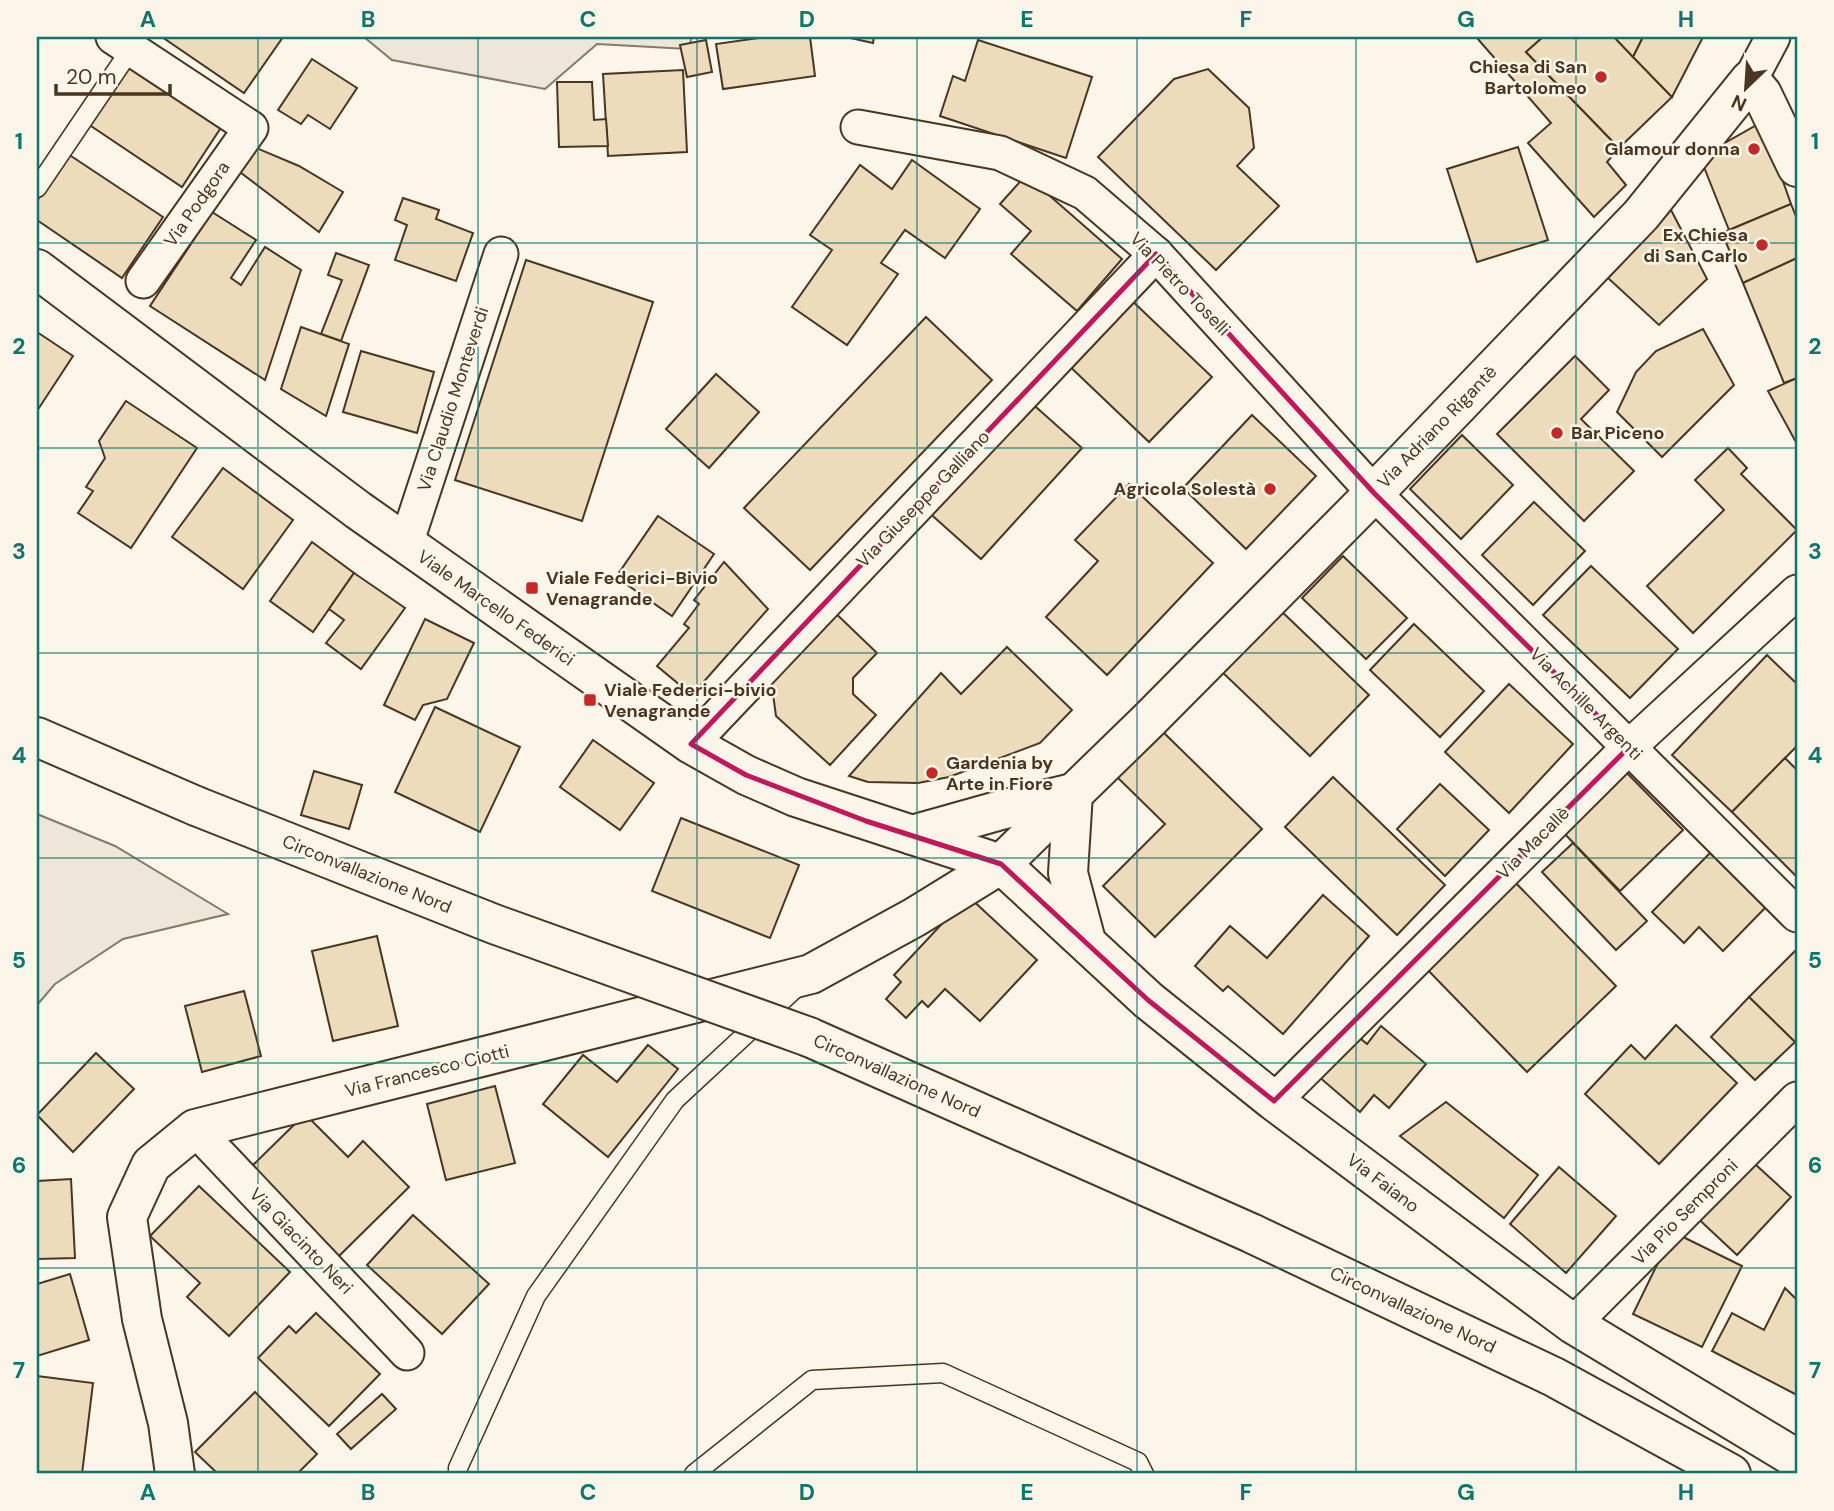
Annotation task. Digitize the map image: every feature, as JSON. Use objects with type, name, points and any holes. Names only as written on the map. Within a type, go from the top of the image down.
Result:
[{"type":"street","name":"Via Adriano Rigantè","points":[[1001,864],[1148,721],[1374,493],[1641,215],[1750,80],[1773,37]]},
{"type":"street","name":"Via Podgora","points":[[122,43],[251,128],[143,281]]},
{"type":"street","points":[[1750,80],[1762,94],[1797,167]]},
{"type":"street","name":"Via Pietro Toselli","points":[[858,127],[1000,153],[1085,193],[1156,254],[1374,493]]},
{"type":"street","name":"Via Claudio Monteverdi","points":[[406,544],[500,254]]},
{"type":"street","name":"Via Giuseppe Galliano","points":[[691,744],[1156,254]]},
{"type":"street","name":"Viale Marcello Federici","points":[[37,269],[406,544],[691,744],[746,775],[796,797],[1001,864]]},
{"type":"street","name":"Via Achille Argenti","points":[[1374,493],[1797,915]]},
{"type":"street","name":"Via Macallè","points":[[1275,1101],[1629,747],[1797,592]]},
{"type":"street","name":"Circonvallazione Nord","points":[[45,741],[196,806],[494,924],[809,1037],[1264,1239],[1554,1377],[1731,1474]]},
{"type":"street","points":[[912,835],[1073,793],[1068,873],[1086,941]]},
{"type":"street","name":"Via Faiano","points":[[1001,864],[1148,1000],[1275,1101],[1573,1324],[1797,1459]]},
{"type":"street","name":"Via Francesco Ciotti","points":[[175,1474],[168,1423],[142,1319],[127,1217],[151,1165],[195,1129],[811,974],[915,918],[1001,864]]},
{"type":"street","name":"Via Pio Semproni","points":[[1573,1324],[1797,1099]]},
{"type":"street","name":"Via Giacinto Neri","points":[[195,1129],[407,1353]]},
{"type":"lane","points":[[37,188],[122,43]]},
{"type":"lane","points":[[458,1474],[458,1468],[536,1296],[676,1100],[811,974]]},
{"type":"lane","points":[[694,1474],[812,1380],[943,1373],[1138,1462],[1144,1474]]},
{"type":"highlighted area","points":[[1156,254],[1374,493],[1629,747],[1274,1101],[1148,1000],[1001,864],[866,821],[746,775],[691,744]]},
{"type":"shaded area","points":[[364,37],[692,37],[688,49],[597,44],[545,89],[392,60]]},
{"type":"shaded area","points":[[37,814],[115,846],[228,914],[123,939],[55,984],[37,1005]]},
{"type":"building","points":[[162,37],[283,37],[244,93]]},
{"type":"building","points":[[766,37],[810,37],[815,76],[723,89],[716,44]]},
{"type":"building","points":[[846,37],[874,37],[873,43]]},
{"type":"building","points":[[1543,37],[1526,52],[1619,148],[1607,162],[1626,185],[1594,217],[1528,143],[1551,123],[1477,38]]},
{"type":"building","name":"Chiesa di San Bartolomeo","points":[[1543,37],[1614,37],[1672,97],[1619,148],[1526,52]]},
{"type":"building","points":[[1614,37],[1643,37],[1633,57]]},
{"type":"building","points":[[1643,37],[1703,37],[1672,97],[1633,57]]},
{"type":"building","points":[[706,40],[712,72],[687,77],[680,45]]},
{"type":"building","points":[[978,40],[1092,77],[1066,158],[940,116],[953,76],[965,81]]},
{"type":"building","points":[[312,59],[357,88],[330,129],[308,115],[301,124],[278,110]]},
{"type":"building","points":[[128,63],[222,126],[182,187],[88,124]]},
{"type":"building","points":[[1208,69],[1249,108],[1254,148],[1237,166],[1279,206],[1216,270],[1098,157],[1174,79]]},
{"type":"building","points":[[683,70],[687,152],[608,156],[603,74]]},
{"type":"building","points":[[557,82],[592,82],[594,120],[606,119],[608,146],[559,147]]},
{"type":"building","points":[[1762,122],[1791,204],[1729,230],[1700,157]]},
{"type":"building","points":[[247,144],[299,166],[343,192],[319,232],[232,166]]},
{"type":"building","points":[[1518,147],[1548,240],[1477,262],[1447,169]]},
{"type":"building","points":[[68,154],[163,217],[122,278],[37,220],[37,201]]},
{"type":"building","points":[[912,160],[980,209],[945,258],[905,230],[881,263],[898,274],[847,345],[792,307],[832,250],[810,235],[860,165],[892,189]]},
{"type":"building","points":[[1026,175],[1122,259],[1077,311],[1011,254],[1031,231],[1000,204]]},
{"type":"building","points":[[403,198],[439,210],[436,219],[473,233],[456,281],[395,260],[407,225],[395,220]]},
{"type":"building","name":"Ex Chiesa di San Carlo","points":[[1791,204],[1797,219],[1797,258],[1743,283],[1722,233]]},
{"type":"building","points":[[1671,210],[1707,279],[1659,325],[1608,278]]},
{"type":"building","points":[[212,212],[256,240],[231,278],[241,285],[265,247],[301,270],[265,380],[150,306]]},
{"type":"building","points":[[336,253],[369,265],[341,341],[321,334],[342,280],[328,275]]},
{"type":"building","points":[[1797,258],[1797,378],[1784,383],[1743,283]]},
{"type":"building","points":[[526,260],[653,302],[582,521],[455,480]]},
{"type":"building","points":[[1126,295],[1212,377],[1149,442],[1063,360]]},
{"type":"building","points":[[926,317],[992,380],[810,570],[744,508]]},
{"type":"building","points":[[301,327],[349,344],[326,416],[281,389]]},
{"type":"building","points":[[1703,329],[1734,385],[1662,457],[1617,412],[1636,372],[1656,351]]},
{"type":"building","points":[[37,332],[73,356],[37,411]]},
{"type":"building","points":[[361,351],[434,372],[417,433],[343,412]]},
{"type":"building","points":[[1575,356],[1609,390],[1581,419],[1634,471],[1584,521],[1497,434]]},
{"type":"building","points":[[716,374],[759,412],[709,468],[666,429]]},
{"type":"building","points":[[1797,378],[1797,444],[1768,391]]},
{"type":"building","points":[[1027,399],[1082,448],[981,559],[926,510]]},
{"type":"building","points":[[126,401],[197,448],[131,548],[78,513],[93,491],[86,487],[105,458],[99,441]]},
{"type":"building","points":[[1252,415],[1316,476],[1246,549],[1183,488]]},
{"type":"building","points":[[1462,435],[1513,485],[1461,539],[1410,489]]},
{"type":"building","points":[[1728,448],[1747,468],[1741,474],[1797,530],[1693,633],[1647,586],[1724,510],[1695,480]]},
{"type":"building","points":[[223,468],[293,520],[243,589],[172,537]]},
{"type":"building","points":[[1129,484],[1213,563],[1107,675],[1046,617],[1098,561],[1075,540]]},
{"type":"building","points":[[1534,502],[1585,551],[1533,605],[1482,555]]},
{"type":"building","points":[[658,516],[714,554],[672,616],[616,577]]},
{"type":"building","points":[[312,542],[354,573],[313,632],[270,601]]},
{"type":"building","points":[[1343,556],[1407,618],[1366,659],[1302,598]]},
{"type":"building","points":[[724,562],[768,609],[692,695],[657,666],[689,628],[684,624],[699,604],[694,600]]},
{"type":"building","points":[[1591,566],[1678,649],[1630,698],[1543,615]]},
{"type":"building","points":[[354,573],[405,608],[361,669],[326,643],[344,620],[329,609]]},
{"type":"building","points":[[827,605],[877,653],[853,678],[853,694],[876,715],[830,765],[776,716],[769,665]]},
{"type":"building","points":[[1278,608],[1369,695],[1310,756],[1220,670]]},
{"type":"building","points":[[425,619],[474,643],[447,699],[423,705],[415,720],[384,705]]},
{"type":"building","points":[[1414,624],[1484,691],[1440,737],[1370,670]]},
{"type":"building","points":[[1007,647],[1072,710],[1040,743],[949,777],[918,783],[868,782],[849,776],[941,673],[961,694]]},
{"type":"building","points":[[1767,655],[1797,684],[1797,746],[1732,812],[1672,755]]},
{"type":"building","points":[[1509,684],[1573,744],[1509,813],[1445,752]]},
{"type":"building","points":[[435,707],[520,747],[480,832],[395,792]]},
{"type":"building","points":[[1159,728],[1262,829],[1155,937],[1103,886],[1165,824],[1114,774]]},
{"type":"building","points":[[593,740],[654,783],[620,830],[560,787]]},
{"type":"building","points":[[1785,758],[1797,770],[1797,877],[1732,812]]},
{"type":"building","points":[[1620,766],[1683,830],[1620,891],[1557,826]]},
{"type":"building","points":[[314,771],[362,785],[349,829],[301,815]]},
{"type":"building","points":[[1333,777],[1445,885],[1397,935],[1285,827]]},
{"type":"building","points":[[1440,784],[1489,830],[1445,876],[1397,829]]},
{"type":"building","points":[[681,818],[799,865],[770,938],[652,891]]},
{"type":"building","points":[[1573,843],[1647,921],[1616,950],[1542,872]]},
{"type":"building","points":[[1710,853],[1766,907],[1723,951],[1699,927],[1684,943],[1652,912]]},
{"type":"building","points":[[1509,876],[1616,986],[1527,1072],[1420,962]]},
{"type":"building","points":[[1323,895],[1369,936],[1283,1034],[1228,986],[1223,991],[1195,966],[1230,926],[1267,958]]},
{"type":"building","points":[[968,896],[1037,960],[980,1021],[945,989],[928,1007],[922,1001],[906,1018],[886,999],[901,982],[894,975]]},
{"type":"building","points":[[377,936],[398,1026],[333,1041],[312,951]]},
{"type":"building","points":[[1797,949],[1797,1040],[1795,1042],[1749,997]]},
{"type":"building","points":[[244,991],[261,1056],[202,1072],[185,1006]]},
{"type":"building","points":[[1749,997],[1795,1042],[1755,1080],[1711,1037]]},
{"type":"building","points":[[1676,1025],[1737,1083],[1659,1164],[1585,1094],[1631,1045],[1645,1059]]},
{"type":"building","points":[[1381,1026],[1426,1064],[1389,1108],[1374,1095],[1360,1112],[1318,1076],[1354,1033],[1367,1044]]},
{"type":"building","points":[[648,1045],[678,1069],[608,1157],[543,1104],[583,1055],[617,1082]]},
{"type":"building","points":[[96,1053],[134,1089],[73,1152],[37,1115]]},
{"type":"building","points":[[495,1086],[515,1163],[446,1180],[427,1104]]},
{"type":"building","points":[[1446,1102],[1538,1175],[1504,1218],[1400,1136]]},
{"type":"building","points":[[305,1114],[348,1157],[363,1141],[409,1187],[339,1256],[251,1167]]},
{"type":"building","points":[[1744,1154],[1791,1197],[1737,1255],[1691,1212]]},
{"type":"building","points":[[1559,1167],[1616,1216],[1566,1273],[1510,1224]]},
{"type":"building","points":[[71,1179],[75,1258],[37,1259],[37,1181]]},
{"type":"building","points":[[199,1186],[290,1272],[229,1336],[187,1297],[200,1283],[150,1236]]},
{"type":"building","points":[[413,1215],[489,1284],[442,1334],[367,1265]]},
{"type":"building","points":[[1673,1232],[1742,1266],[1702,1347],[1633,1314]]},
{"type":"building","points":[[70,1274],[89,1340],[37,1356],[37,1284]]},
{"type":"building","points":[[1785,1288],[1797,1300],[1797,1395],[1712,1351],[1732,1313],[1764,1330]]},
{"type":"building","points":[[316,1313],[380,1374],[329,1426],[258,1358],[289,1326],[296,1333]]},
{"type":"building","points":[[37,1376],[93,1383],[82,1474],[37,1474]]},
{"type":"building","points":[[255,1392],[317,1454],[297,1474],[218,1474],[195,1452]]},
{"type":"building","points":[[382,1394],[396,1409],[351,1449],[337,1434]]},
{"type":"place","name":"Chiesa di San Bartolomeo","points":[[1601,77]]},
{"type":"place","name":"Glamour donna","points":[[1754,149]]},
{"type":"place","name":"Ex Chiesa di San Carlo","points":[[1762,245]]},
{"type":"place","name":"Bar Piceno","points":[[1557,433]]},
{"type":"place","name":"Agricola Solestà","points":[[1270,489]]},
{"type":"place","name":"Viale Federici-Bivio Venagrande","points":[[532,588]]},
{"type":"place","name":"Viale Federici-bivio Venagrande","points":[[590,700]]},
{"type":"place","name":"Gardenia by Arte in Fiore","points":[[932,773]]}]
